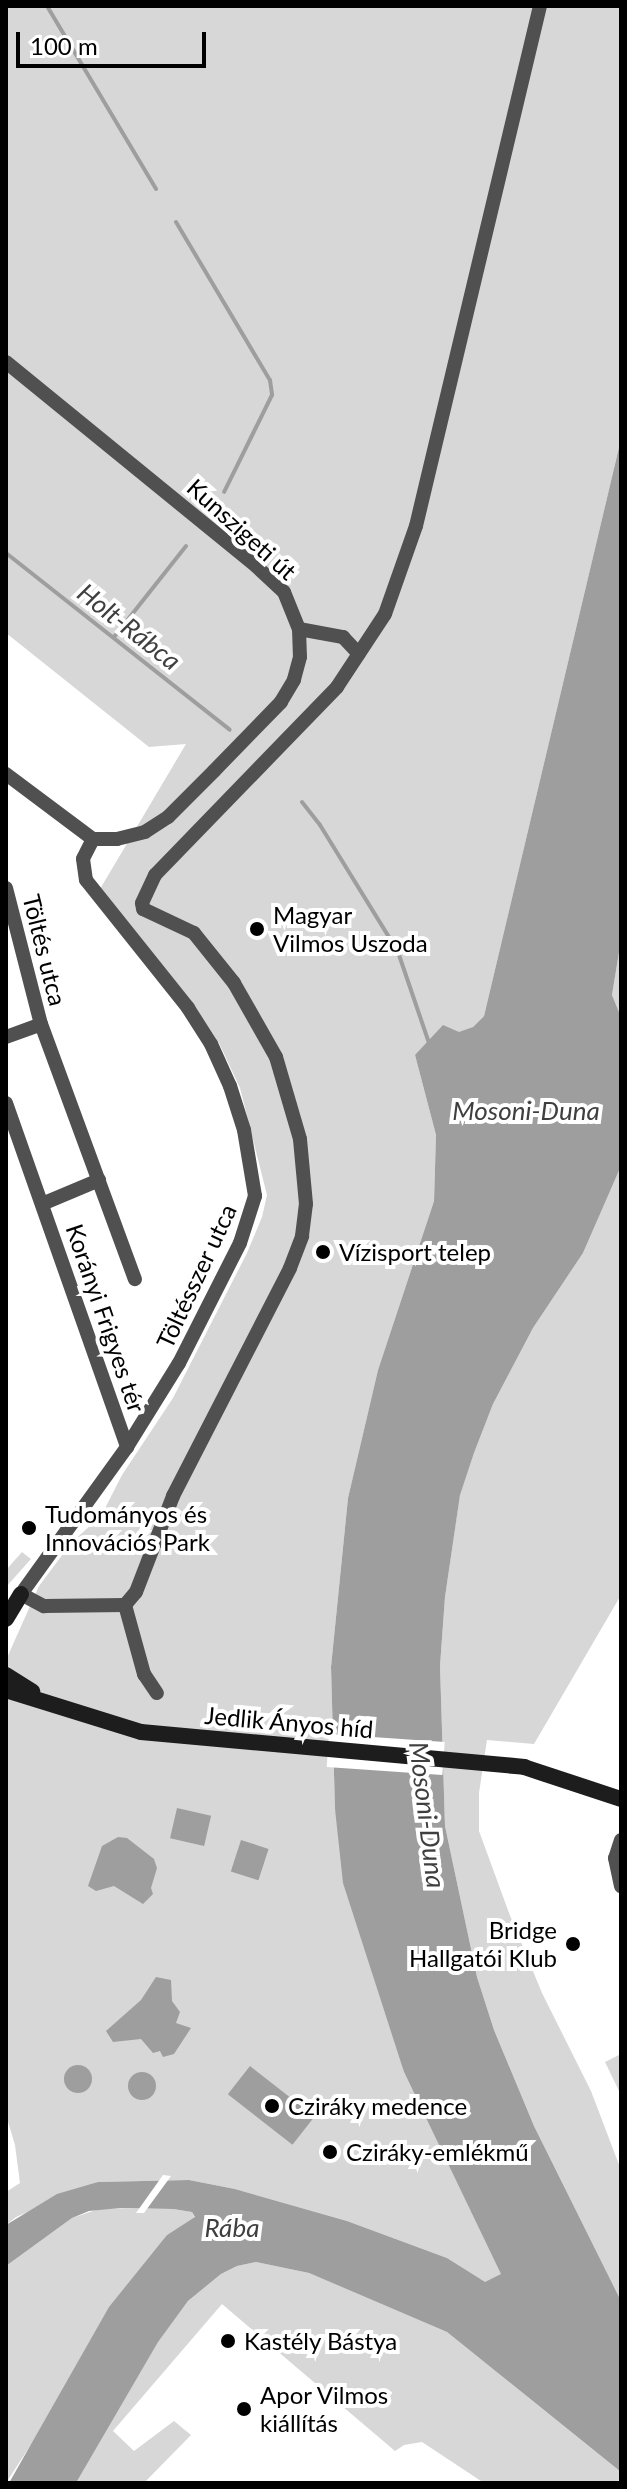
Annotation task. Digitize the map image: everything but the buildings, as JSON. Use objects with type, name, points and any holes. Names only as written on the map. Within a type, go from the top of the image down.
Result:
[{"type":"street","points":[[157,1693],[144,1674],[125,1605],[142,1579],[173,1496],[290,1268],[302,1236],[306,1204],[300,1139],[276,1057],[234,983],[194,933],[143,909],[146,891],[155,875],[337,687],[389,603],[416,526],[540,6]]},
{"type":"street","name":"Kunszigeti út","points":[[6,362],[256,566],[284,592],[299,629],[300,657],[294,680],[281,702],[214,771],[168,817],[145,832],[117,839],[93,839]]},
{"type":"street","points":[[299,629],[343,637],[359,654]]},
{"type":"street","points":[[6,774],[93,839]]},
{"type":"street","name":"Töltésszer utca","points":[[21,1594],[127,1447],[179,1363],[240,1243],[255,1196],[244,1130],[230,1086],[211,1044],[188,1008],[86,880],[83,859],[93,839]]},
{"type":"street","name":"Töltés utca","points":[[6,888],[41,1024]]},
{"type":"street","points":[[6,1037],[41,1024]]},
{"type":"street","name":"Korányi Frigyes tér","points":[[41,1024],[135,1279]]},
{"type":"street","name":"Korányi Frigyes tér","points":[[6,1103],[127,1447]]},
{"type":"street","name":"Korányi Frigyes tér","points":[[42,1204],[99,1180]]},
{"type":"street","points":[[21,1594],[44,1606],[125,1605]]},
{"type":"street","points":[[6,1608],[21,1594]]},
{"type":"street","points":[[6,1619],[21,1594]]},
{"type":"street","name":"Jedlik Ányos híd","points":[[6,1675],[55,1703]]},
{"type":"street","name":"Jedlik Ányos híd","points":[[6,1690],[141,1732],[244,1744],[524,1767],[621,1799]]},
{"type":"street","points":[[621,1840],[615,1858],[621,1886]]},
{"type":"shaded area","points":[[6,6],[621,6],[621,439],[484,1016],[473,1027],[415,1055],[436,1135],[434,1201],[378,1370],[348,1498],[331,1667],[335,1809],[404,2072],[502,2274],[485,2283],[447,2258],[347,2221],[235,2189],[189,2180],[98,2182],[16,2217],[6,2225],[6,2192],[20,2183],[15,2145],[6,2115],[6,1660],[39,1586],[72,1542],[101,1516],[122,1475],[173,1398],[247,1253],[262,1217],[267,1195],[240,1088],[219,1043],[192,1002],[100,889],[186,744],[149,747],[6,633]]},
{"type":"shaded area","points":[[621,940],[621,1017],[612,995]]},
{"type":"shaded area","points":[[621,1166],[621,1595],[534,1744],[487,1740],[479,1793],[479,1831],[542,1993],[591,2091],[621,2170],[621,2301],[534,2126],[494,2030],[477,1977],[445,1826],[440,1666],[445,1597],[460,1494],[474,1453],[493,1404],[533,1328],[583,1253]]},
{"type":"shaded area","points":[[22,1552],[31,1559],[6,1587],[6,1570]]},
{"type":"shaded area","points":[[621,2054],[621,2095],[605,2062]]},
{"type":"shaded area","points":[[102,2208],[173,2209],[192,2212],[195,2218],[167,2235],[6,2483],[6,2266],[72,2218]]},
{"type":"shaded area","points":[[256,2262],[309,2273],[447,2332],[621,2472],[621,2478],[616,2483],[484,2483],[422,2442],[404,2445],[395,2451],[222,2304],[113,2431],[134,2451],[174,2421],[191,2435],[144,2483],[76,2483],[158,2341],[188,2301],[221,2274]]},
{"type":"water","name":"Mosoni-Duna","points":[[621,439],[621,940],[612,995],[621,1017],[621,1166],[583,1253],[533,1328],[493,1404],[474,1453],[460,1495],[445,1597],[440,1666],[445,1826],[477,1977],[494,2030],[534,2126],[621,2301],[621,2472],[447,2332],[309,2273],[256,2262],[221,2274],[188,2301],[158,2342],[76,2483],[9,2483],[109,2307],[167,2235],[195,2217],[192,2212],[173,2209],[89,2211],[72,2218],[6,2266],[6,2225],[57,2194],[98,2182],[189,2180],[235,2189],[347,2221],[447,2258],[485,2282],[501,2274],[404,2072],[343,1883],[335,1809],[331,1667],[348,1498],[378,1370],[434,1201],[436,1135],[415,1055],[443,1025],[459,1032],[473,1027],[484,1016]]},
{"type":"water","points":[[177,1808],[211,1816],[204,1846],[170,1838]]},
{"type":"water","points":[[118,1837],[127,1838],[154,1859],[157,1868],[151,1888],[153,1894],[143,1904],[114,1886],[96,1891],[88,1886],[102,1846]]},
{"type":"water","points":[[241,1840],[269,1849],[258,1880],[231,1871]]},
{"type":"water","points":[[156,1977],[171,1980],[172,2001],[180,2012],[176,2023],[191,2028],[174,2054],[163,2057],[160,2051],[153,2053],[141,2039],[113,2042],[106,2031],[141,2000]]},
{"type":"water","points":[[78,2065],[88,2069],[92,2079],[88,2089],[78,2093],[68,2089],[64,2079],[68,2069]]},
{"type":"water","name":"Cziráky medence","points":[[250,2066],[315,2116],[292,2145],[228,2094]]},
{"type":"water","points":[[142,2072],[152,2076],[156,2086],[152,2096],[142,2100],[132,2096],[128,2086],[132,2076]]},
{"type":"pier","points":[[329,1734],[445,1742],[442,1775],[327,1767]]},
{"type":"pier","points":[[163,2175],[171,2176],[144,2213],[136,2213]]},
{"type":"waterway","points":[[47,6],[156,189]]},
{"type":"waterway","points":[[176,222],[270,380],[272,395],[224,492]]},
{"type":"waterway","points":[[114,637],[186,546]]},
{"type":"waterway","name":"Holt-Rábca","points":[[6,553],[230,730]]},
{"type":"waterway","name":"Holt-Rábca","points":[[302,802],[320,825],[398,952],[430,1046]]},
{"type":"place","name":"Magyar Vilmos Uszoda","points":[[257,929]]},
{"type":"place","name":"Vízisport telep","points":[[323,1252]]},
{"type":"place","name":"Tudományos és Innovációs Park","points":[[29,1528]]},
{"type":"place","name":"Bridge Hallgatói Klub","points":[[573,1944]]},
{"type":"place","name":"Cziráky medence","points":[[272,2106]]},
{"type":"place","name":"Cziráky-emlékmű","points":[[330,2152]]},
{"type":"place","name":"Kastély Bástya","points":[[228,2341]]},
{"type":"place","name":"Apor Vilmos kiállítás","points":[[244,2409]]},
{"type":"water label","name":"Rába","points":[[232,2228]]}]
